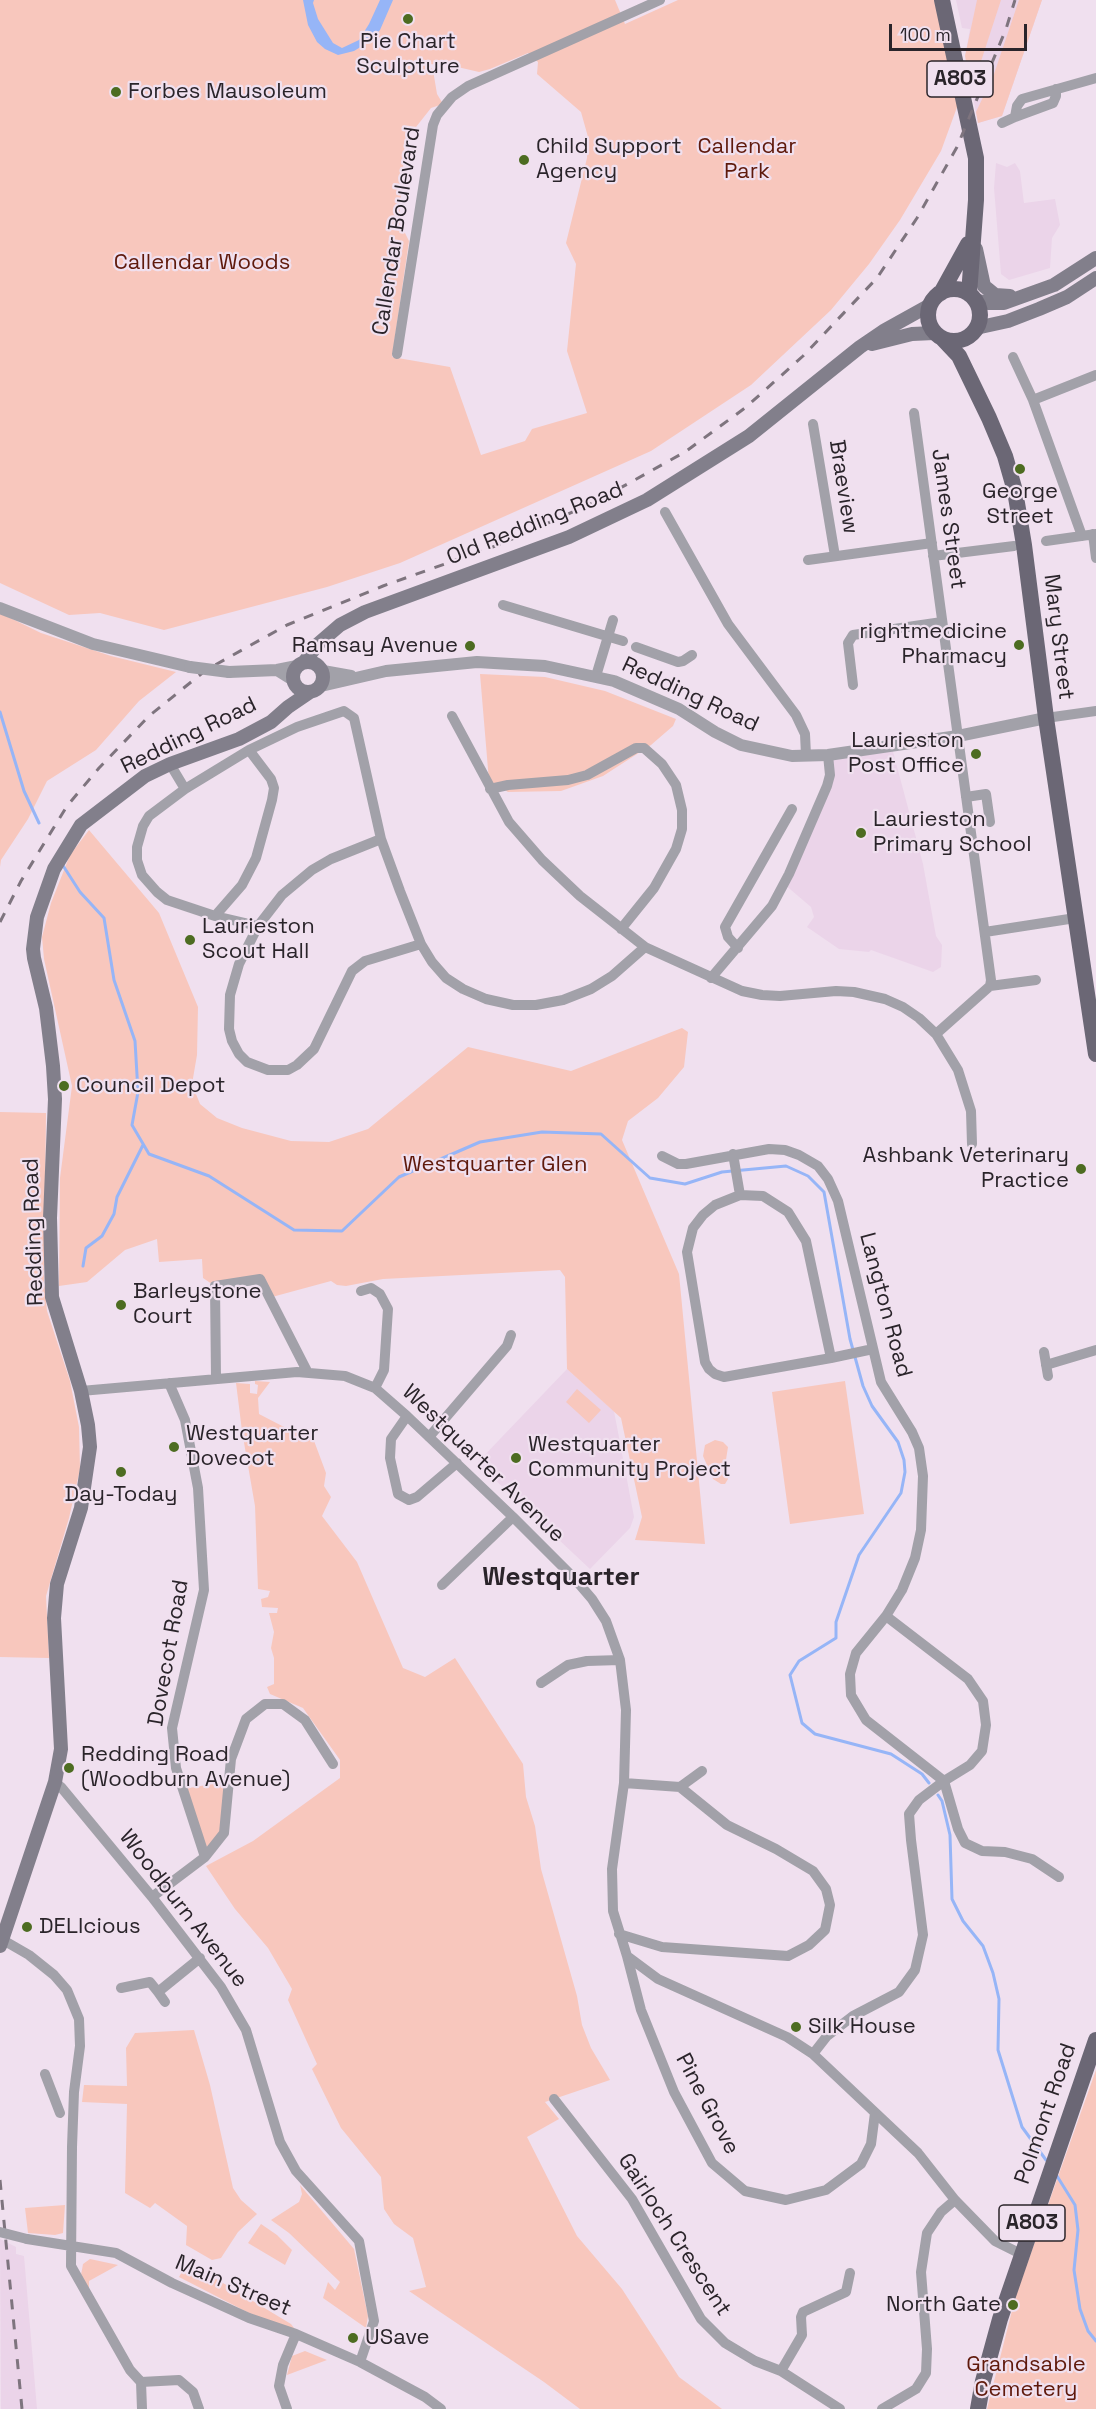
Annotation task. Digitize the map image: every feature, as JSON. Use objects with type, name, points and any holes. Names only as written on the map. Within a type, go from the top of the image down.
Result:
[{"type":"main road","name":"A803","points":[[942,0],[974,146],[976,177],[973,228],[980,329]]},
{"type":"main road","name":"A803","points":[[935,299],[973,228]]},
{"type":"main road","points":[[1096,258],[1043,290],[1007,300],[955,290],[935,299],[928,319],[938,335],[955,341],[980,329],[1008,321],[1067,297],[1096,278]]},
{"type":"main road","name":"Old Redding Road","points":[[301,664],[330,633],[365,612],[569,537],[647,500],[749,436],[860,347],[935,299]]},
{"type":"main road","name":"Mary Street","points":[[966,370],[966,344],[980,329]]},
{"type":"main road","name":"Old Redding Road","points":[[860,347],[896,337],[938,335]]},
{"type":"main road","name":"Mary Street","points":[[938,335],[952,347],[966,370],[1005,456],[1015,491],[1019,545],[1046,718],[1072,919]]},
{"type":"main road","points":[[321,668],[313,662],[301,664],[294,683],[301,691],[316,689],[324,678],[321,668],[330,633]]},
{"type":"main road","name":"Redding Road","points":[[288,707],[294,683]]},
{"type":"main road","name":"Redding Road","points":[[1,1943],[55,1782],[61,1749],[54,1618],[57,1584],[81,1508],[90,1447],[81,1391],[52,1297],[50,1218],[55,1099],[46,1008],[34,958],[37,917],[54,869],[81,825],[145,776],[170,764],[239,739],[271,722],[288,707],[316,689]]},
{"type":"main road","name":"A803","points":[[1072,919],[1096,1054]]},
{"type":"main road","name":"Polmont Road","points":[[978,2409],[1000,2319],[1096,2040]]},
{"type":"street","name":"Callendar Boulevard","points":[[397,354],[433,125],[437,115],[452,97],[468,86],[660,0]]},
{"type":"street","points":[[1002,123],[1015,117],[1017,106],[1022,99],[1096,78]]},
{"type":"street","points":[[1013,357],[1090,535],[1096,558]]},
{"type":"street","points":[[1033,400],[1096,375]]},
{"type":"street","name":"James Street","points":[[914,413],[985,932],[990,986]]},
{"type":"street","name":"Braeview","points":[[813,424],[835,556]]},
{"type":"street","points":[[665,512],[728,624],[796,715],[805,734],[807,756]]},
{"type":"street","points":[[933,556],[1090,535]]},
{"type":"street","points":[[808,560],[932,543]]},
{"type":"street","points":[[503,605],[622,641]]},
{"type":"street","points":[[0,608],[93,644],[190,667],[229,672],[277,670],[301,664]]},
{"type":"street","points":[[596,676],[613,620]]},
{"type":"street","points":[[854,685],[848,643],[853,635],[942,622]]},
{"type":"street","points":[[636,647],[678,662],[692,655]]},
{"type":"street","name":"Redding Road","points":[[316,689],[355,677],[386,671],[477,662],[545,666],[614,681],[679,709],[715,732],[741,745],[780,754],[807,756],[958,736],[1046,718]]},
{"type":"street","name":"Redding Road","points":[[321,668],[355,677]]},
{"type":"street","points":[[277,670],[294,683]]},
{"type":"street","points":[[258,926],[215,916],[167,900],[157,892],[142,875],[137,860],[137,847],[143,826],[149,816],[185,789],[249,750],[297,727],[344,711],[350,713],[354,718],[381,839],[421,944],[432,962],[446,978],[463,989],[486,999],[513,1005],[536,1005],[563,1000],[591,989],[612,976],[645,947]]},
{"type":"street","points":[[1046,718],[1096,711]]},
{"type":"street","points":[[452,717],[509,822],[542,860],[587,902],[645,947],[742,992],[762,995],[836,991],[870,994],[903,1007],[936,1034],[958,1070],[966,1090],[971,1111],[972,1144]]},
{"type":"street","points":[[490,789],[568,780],[587,775],[636,748],[644,748],[662,764],[676,785],[682,810],[682,829],[676,849],[654,888],[621,929]]},
{"type":"street","points":[[215,916],[242,885],[256,858],[272,800],[274,788],[271,779],[249,750]]},
{"type":"street","points":[[711,978],[772,906],[789,874],[827,786],[830,775],[828,754]]},
{"type":"street","points":[[170,764],[185,789]]},
{"type":"street","points":[[966,797],[986,794],[990,822]]},
{"type":"street","points":[[738,948],[728,937],[725,927],[792,809]]},
{"type":"street","points":[[381,839],[331,859],[312,870],[282,896],[258,926],[247,945],[230,995],[229,1029],[238,1054],[247,1062],[268,1070],[288,1070],[306,1060],[314,1049],[348,977],[359,964],[421,944]]},
{"type":"street","points":[[985,932],[1072,919]]},
{"type":"street","points":[[936,1034],[990,986],[1036,980]]},
{"type":"street","name":"Langton Road","points":[[662,1156],[678,1164],[735,1166],[769,1149],[785,1150],[818,1166],[828,1179],[838,1201],[882,1382],[919,1448],[923,1476],[921,1530],[915,1558],[903,1590],[886,1616],[856,1653],[850,1674],[851,1695],[866,1720],[944,1781]]},
{"type":"street","points":[[735,1166],[740,1195]]},
{"type":"street","points":[[831,1358],[806,1241],[788,1212],[763,1196],[740,1195],[715,1205],[693,1228],[687,1252],[705,1362],[709,1369],[724,1377],[831,1358],[873,1348]]},
{"type":"street","points":[[216,1378],[215,1286],[260,1279],[308,1373]]},
{"type":"street","points":[[361,1291],[371,1288],[380,1294],[388,1309],[384,1370],[375,1388]]},
{"type":"street","points":[[429,1437],[507,1346],[511,1335]]},
{"type":"street","points":[[1044,1352],[1047,1370],[1096,1350]]},
{"type":"street","name":"Westquarter Avenue","points":[[81,1391],[297,1372],[345,1376],[375,1388],[513,1516],[592,1599],[606,1621],[620,1660],[626,1710],[624,1783],[612,1869],[613,1911],[627,1956]]},
{"type":"street","name":"Dovecot Road","points":[[170,1383],[185,1420],[198,1488],[204,1590],[172,1728],[176,1768],[205,1857]]},
{"type":"street","points":[[407,1416],[392,1438],[390,1458],[398,1494],[409,1500],[417,1497],[457,1463]]},
{"type":"street","points":[[442,1585],[513,1516]]},
{"type":"street","points":[[813,2054],[827,2036],[854,2016],[899,1992],[915,1970],[923,1935],[909,1814],[919,1800],[944,1781],[970,1766],[982,1751],[986,1725],[983,1701],[968,1679],[886,1616]]},
{"type":"street","points":[[541,1683],[568,1665],[587,1661],[620,1660]]},
{"type":"street","points":[[152,1897],[205,1857],[224,1833],[234,1749],[246,1719],[265,1704],[282,1704],[305,1720],[333,1764]]},
{"type":"street","points":[[680,1787],[702,1771]]},
{"type":"street","points":[[944,1781],[958,1829],[965,1844],[982,1851],[1005,1852],[1032,1859],[1059,1877]]},
{"type":"street","name":"Woodburn Avenue","points":[[55,1782],[152,1897],[221,1986],[246,2030],[280,2142],[296,2171],[359,2241],[374,2321],[360,2362]]},
{"type":"street","points":[[619,1934],[662,1947],[788,1956],[809,1945],[825,1930],[830,1905],[826,1889],[813,1870],[727,1825],[680,1787],[624,1783]]},
{"type":"street","points":[[1,1943],[29,1955],[54,1975],[67,1990],[79,2019],[81,2046],[74,2092],[71,2266],[130,2370],[141,2382],[142,2409]]},
{"type":"street","points":[[627,1956],[658,1979],[787,2037],[813,2054],[918,2153],[955,2200],[995,2241],[1021,2254]]},
{"type":"street","name":"Pine Grove","points":[[627,1956],[640,2010],[674,2092],[712,2163],[745,2191],[786,2200],[826,2190],[861,2164],[871,2144],[875,2112]]},
{"type":"street","points":[[158,1992],[200,1958]]},
{"type":"street","points":[[121,1988],[150,1982],[165,2002]]},
{"type":"street","points":[[45,2074],[60,2113]]},
{"type":"street","points":[[51,2091],[74,2092]]},
{"type":"street","name":"Gairloch Crescent","points":[[554,2099],[632,2199],[701,2319],[725,2343],[754,2361],[781,2372],[840,2409]]},
{"type":"street","points":[[882,2409],[916,2389],[926,2373],[927,2349],[921,2272],[927,2233],[941,2212],[955,2200]]},
{"type":"street","name":"Main Street","points":[[0,2232],[27,2239],[116,2253],[195,2294],[360,2362],[424,2397],[441,2409]]},
{"type":"street","points":[[781,2372],[802,2335],[803,2312],[846,2292],[850,2273]]},
{"type":"street","points":[[287,2409],[279,2386],[283,2365],[296,2334]]},
{"type":"street","points":[[141,2382],[179,2379],[193,2392],[199,2409]]},
{"type":"shaded area","points":[[956,0],[1042,0],[1002,116],[978,123],[965,56],[970,29],[962,28]]},
{"type":"shaded area","points":[[996,163],[1007,167],[1015,163],[1020,171],[1024,203],[1055,199],[1060,225],[1052,238],[1050,268],[1009,280],[1001,274],[994,188]]},
{"type":"shaded area","name":"Laurieston Primary School","points":[[891,744],[923,864],[936,936],[942,945],[941,967],[933,972],[871,950],[869,952],[839,949],[807,927],[814,917],[811,907],[784,884],[821,801],[828,755]]},
{"type":"shaded area","points":[[567,1369],[614,1411],[634,1517],[630,1528],[590,1569],[477,1463]]},
{"type":"shaded area","points":[[0,2239],[16,2247],[16,2254],[24,2256],[37,2409],[1,2409]]},
{"type":"green space","points":[[0,0],[615,0],[625,24],[678,0],[934,0],[960,99],[941,151],[900,220],[869,264],[831,310],[751,385],[651,451],[400,563],[327,587],[164,630],[100,613],[69,615],[0,583]],"holes":[[[528,53],[538,62],[537,74],[581,112],[588,137],[587,158],[566,243],[576,264],[567,351],[587,413],[532,429],[525,441],[481,455],[450,367],[392,357],[409,241],[399,221],[405,141],[431,108],[443,104],[437,94],[433,70],[428,64],[449,65],[479,72]]]},
{"type":"green space","points":[[977,0],[1001,0],[972,89],[965,56]]},
{"type":"green space","points":[[1019,0],[1042,0],[1002,116],[978,123],[976,112],[994,74]]},
{"type":"green space","points":[[0,613],[41,633],[111,656],[176,672],[139,701],[96,750],[47,781],[28,819],[1,860],[0,867]]},
{"type":"green space","points":[[480,674],[545,677],[605,691],[676,719],[673,726],[651,745],[603,776],[561,791],[508,792],[489,781]]},
{"type":"green space","name":"Westquarter Glen","points":[[89,830],[159,913],[198,1007],[197,1055],[192,1084],[200,1104],[217,1118],[242,1128],[291,1141],[329,1142],[368,1129],[468,1047],[571,1071],[682,1028],[688,1032],[684,1067],[658,1098],[628,1121],[622,1140],[679,1274],[705,1544],[635,1540],[642,1517],[621,1418],[567,1369],[565,1277],[560,1270],[383,1279],[346,1286],[337,1285],[331,1281],[272,1297],[261,1277],[212,1284],[203,1278],[202,1259],[159,1262],[157,1239],[125,1250],[87,1282],[59,1286],[60,1178],[72,1086],[44,959],[42,937],[51,903],[70,855]]},
{"type":"green space","points":[[0,1112],[46,1113],[44,1282],[47,1311],[70,1381],[79,1427],[80,1469],[69,1518],[46,1596],[49,1658],[0,1657]]},
{"type":"green space","points":[[255,1381],[270,1382],[258,1398],[259,1414],[286,1428],[310,1430],[326,1473],[324,1486],[331,1497],[322,1516],[357,1562],[403,1668],[425,1677],[455,1658],[523,1764],[526,1797],[535,1826],[541,1869],[577,1996],[582,2025],[591,2048],[610,2080],[545,2102],[559,2119],[527,2137],[577,2236],[622,2289],[679,2377],[722,2409],[580,2409],[409,2291],[426,2287],[413,2238],[394,2224],[384,2209],[381,2177],[341,2128],[312,2069],[317,2064],[288,2000],[292,1989],[268,1948],[235,1909],[206,1866],[253,1841],[340,1778],[340,1760],[303,1708],[270,1694],[267,1687],[274,1684],[274,1658],[271,1648],[274,1632],[269,1613],[277,1613],[278,1608],[262,1607],[261,1599],[268,1597],[270,1591],[258,1589],[255,1506],[236,1383],[250,1384],[250,1393],[257,1394],[258,1385]]},
{"type":"green space","points":[[845,1381],[864,1514],[790,1524],[772,1392]]},
{"type":"green space","points":[[577,1389],[601,1410],[589,1423],[566,1402]]},
{"type":"green space","points":[[715,1440],[723,1442],[728,1447],[725,1466],[728,1479],[725,1484],[713,1479],[703,1456],[705,1445]]},
{"type":"green space","points":[[230,1781],[224,1833],[205,1857],[183,1789]]},
{"type":"green space","points":[[194,2030],[210,2085],[233,2188],[241,2200],[257,2214],[238,2232],[221,2258],[212,2260],[186,2245],[187,2226],[155,2203],[150,2208],[125,2193],[127,2104],[82,2102],[84,2085],[127,2086],[126,2048],[135,2033]]},
{"type":"green space","name":"Grandsable Cemetery","points":[[1096,2070],[1096,2409],[987,2409],[1016,2295]]},
{"type":"green space","points":[[300,2185],[354,2249],[368,2316],[366,2328],[323,2298],[328,2282],[335,2290],[340,2282],[289,2233],[271,2220],[299,2202],[302,2194]]},
{"type":"green space","points":[[65,2205],[63,2233],[55,2235],[28,2233],[25,2208]]},
{"type":"green space","points":[[261,2224],[277,2235],[292,2250],[285,2265],[248,2243]]},
{"type":"green space","points":[[90,2259],[118,2265],[89,2281],[89,2289],[81,2275],[83,2264]]},
{"type":"green space","points":[[194,2268],[218,2280],[291,2324],[297,2332],[249,2313],[179,2277],[183,2270]]},
{"type":"green space","points":[[305,2351],[327,2360],[287,2375],[292,2356]]},
{"type":"water","points":[[303,0],[314,0],[318,19],[333,43],[342,48],[359,40],[380,0],[393,0],[380,30],[367,43],[354,51],[338,55],[317,42],[308,25]]},
{"type":"waterway","points":[[0,712],[24,791],[39,823]]},
{"type":"waterway","points":[[62,864],[80,892],[104,918],[114,980],[135,1041],[138,1092],[132,1125],[149,1154],[209,1176],[294,1230],[342,1231],[399,1177],[480,1142],[542,1132],[601,1134],[650,1178],[685,1184],[722,1172],[786,1166],[808,1176],[824,1192],[850,1339],[863,1386],[872,1406],[898,1442],[905,1472],[901,1493],[859,1555],[836,1622],[836,1638],[799,1661],[790,1675],[802,1723],[815,1734],[891,1754],[922,1774],[929,1783]]},
{"type":"waterway","points":[[83,1266],[86,1248],[102,1236],[114,1214],[117,1197],[143,1145]]},
{"type":"waterway","points":[[938,1795],[942,1801],[950,1835],[952,1899],[963,1921],[983,1946],[993,1973],[999,1999],[998,2050],[1022,2127],[1046,2160]]},
{"type":"waterway","points":[[1057,2176],[1075,2205],[1078,2230],[1074,2270],[1080,2309],[1088,2331],[1096,2341]]},
{"type":"railway","points":[[0,922],[21,881],[67,806],[99,768],[149,716],[206,670],[287,625],[383,586],[501,544],[595,502],[685,452],[745,408],[803,356],[877,278],[917,218],[957,147],[1006,29],[1015,0]]},
{"type":"railway","points":[[0,2180],[22,2409]]},
{"type":"place","name":"Pie Chart Sculpture","points":[[408,19]]},
{"type":"place","name":"Forbes Mausoleum","points":[[116,92]]},
{"type":"place","name":"Child Support Agency","points":[[524,160]]},
{"type":"place","name":"George Street","points":[[1020,469]]},
{"type":"place","name":"rightmedicine Pharmacy","points":[[1019,645]]},
{"type":"place","name":"Ramsay Avenue","points":[[470,646]]},
{"type":"place","name":"Laurieston Post Office","points":[[976,754]]},
{"type":"place","name":"Laurieston Primary School","points":[[861,833]]},
{"type":"place","name":"Laurieston Scout Hall","points":[[190,940]]},
{"type":"place","name":"Council Depot","points":[[64,1086]]},
{"type":"place","name":"Ashbank Veterinary Practice","points":[[1081,1169]]},
{"type":"place","name":"Barleystone Court","points":[[121,1305]]},
{"type":"place","name":"Westquarter Dovecot","points":[[174,1447]]},
{"type":"place","name":"Westquarter Community Project","points":[[516,1458]]},
{"type":"place","name":"Day-Today","points":[[121,1472]]},
{"type":"place","name":"Redding Road (Woodburn Avenue)","points":[[69,1768]]},
{"type":"place","name":"DELIcious","points":[[27,1927]]},
{"type":"place","name":"Silk House","points":[[796,2027]]},
{"type":"place","name":"North Gate","points":[[1013,2305]]},
{"type":"place","name":"USave","points":[[353,2338]]},
{"type":"district","name":"Westquarter","points":[[561,1578]]},
{"type":"park label","name":"Callendar Park","points":[[747,160]]},
{"type":"park label","name":"Callendar Woods","points":[[202,263]]}]
